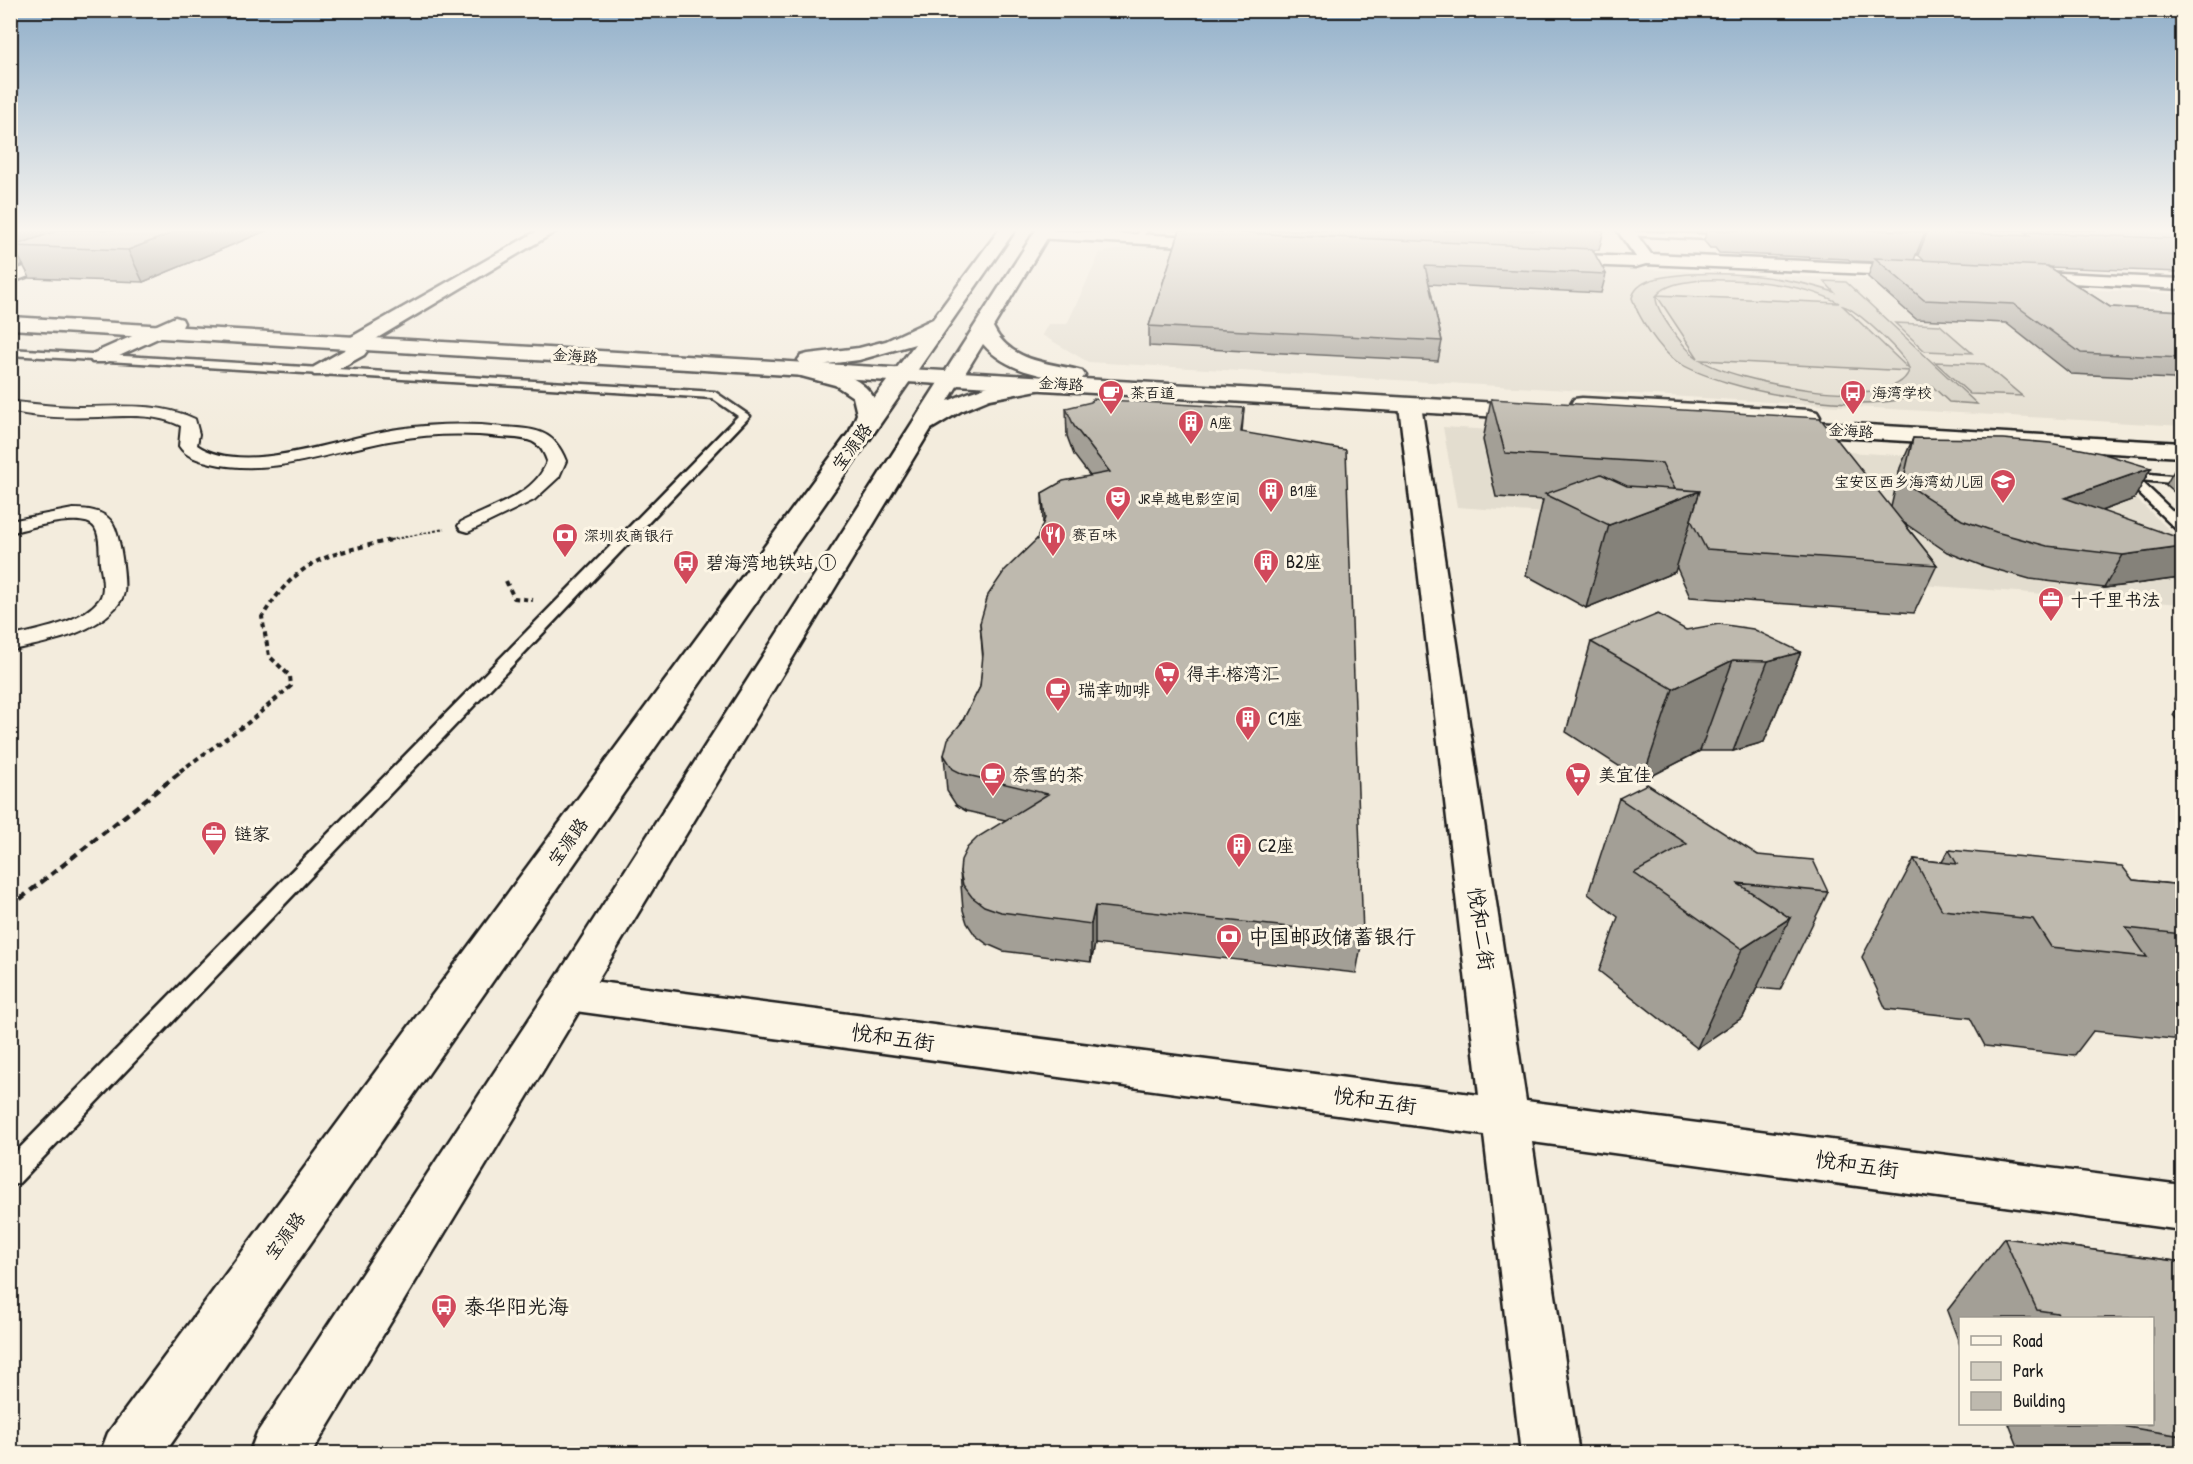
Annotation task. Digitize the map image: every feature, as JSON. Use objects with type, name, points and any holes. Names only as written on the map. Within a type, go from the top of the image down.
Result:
[{"type":"street","points":[[321,371],[357,351],[361,339],[432,298]]},
{"type":"street","name":"宝源路","points":[[132,1449],[958,298]]},
{"type":"street","points":[[278,1454],[568,994],[1000,298]]},
{"type":"street","name":"金海路","points":[[10,313],[176,323],[361,339]]},
{"type":"street","points":[[802,365],[857,355],[897,344],[925,332],[943,320]]},
{"type":"street","name":"金海路","points":[[10,323],[156,332],[361,339],[908,370],[1046,383],[1410,405],[1558,408],[2182,439]]},
{"type":"street","points":[[99,358],[176,323]]},
{"type":"street","points":[[983,326],[991,344],[1009,358],[1047,371],[1075,375]]},
{"type":"street","points":[[802,365],[857,390],[866,402],[868,415],[859,437]]},
{"type":"street","name":"金海路","points":[[955,373],[1075,375],[2182,450]]},
{"type":"street","points":[[917,431],[942,411],[970,398],[1008,387],[1046,383]]},
{"type":"street","points":[[12,404],[62,411],[159,412],[178,417],[189,423],[188,446],[192,452],[256,463],[401,433],[446,429],[528,434],[542,439],[551,447],[557,457],[554,474],[548,480],[536,491],[468,526]]},
{"type":"street","name":"悦和二街","points":[[1410,405],[1550,1454]]},
{"type":"street","points":[[10,527],[60,516],[85,515],[96,518],[104,526],[114,587],[109,603],[95,614],[73,626],[10,644]]},
{"type":"street","name":"悦和五街","points":[[568,994],[2182,1208]]},
{"type":"lane","points":[[10,352],[715,395],[745,416],[10,1175]]},
{"type":"lane","points":[[2182,480],[2128,476],[2182,527]]},
{"type":"path","points":[[10,907],[174,776],[246,725],[291,687],[290,676],[269,656],[262,617],[272,600],[296,577],[317,560],[335,553],[417,533],[468,526]]},
{"type":"path","points":[[506,581],[514,598],[564,602]]},
{"type":"shaded area","points":[[1079,298],[2182,298],[2182,426],[1088,362],[1042,335],[1048,324],[1067,324]]},
{"type":"shaded area","points":[[1443,427],[2104,468],[2182,542],[2182,604],[1922,585],[1886,536],[1457,507]]},
{"type":"green space","points":[[1632,298],[1656,298],[1660,311],[1672,330],[1698,358],[1659,298],[1733,298],[1839,303],[1828,298],[1864,298],[1977,404],[1949,402],[1932,386],[1910,397],[1880,402],[1844,403],[1804,399],[1729,383],[1698,372],[1669,356],[1656,341]],"holes":[[[1843,306],[1880,333],[1906,362],[1909,369]],[[1701,360],[1909,371],[1897,384],[1874,391],[1844,392],[1810,390],[1744,377]]]},
{"type":"green space","points":[[1895,323],[1940,325],[1972,353],[1925,351]]},
{"type":"green space","points":[[1935,362],[1984,364],[2022,396],[1970,394]]},
{"type":"building","points":[[1158,298],[1432,298],[1442,341],[1149,326]]},
{"type":"building","points":[[1922,298],[2097,298],[2110,307],[2182,311],[2182,358],[2081,353],[2014,304]]},
{"type":"building","name":"得丰·榕湾汇","points":[[1092,399],[1244,408],[1241,432],[1346,450],[1363,935],[1095,906],[1091,924],[1001,912],[984,906],[972,897],[963,885],[960,872],[961,860],[967,848],[978,837],[1048,794],[963,774],[953,769],[944,755],[948,739],[962,722],[980,687],[983,654],[980,623],[988,595],[1005,570],[1037,539],[1045,518],[1042,493],[1063,481],[1110,472],[1074,426],[1066,408],[1091,402]]},
{"type":"building","points":[[1491,399],[1820,418],[1937,565],[1706,549],[1691,520],[1700,491],[1675,489],[1662,463],[1505,453]]},
{"type":"building","points":[[1913,438],[2003,439],[2050,443],[2101,453],[2151,468],[2065,498],[2182,539],[2182,547],[2123,555],[2047,546],[1962,520],[1903,482]]},
{"type":"building","points":[[1601,474],[1627,486],[1700,491],[1609,525],[1545,494]]},
{"type":"building","points":[[1658,614],[1686,630],[1719,624],[1753,629],[1801,652],[1768,661],[1733,660],[1673,689],[1591,642]]},
{"type":"building","points":[[1647,784],[1758,855],[1813,860],[1828,892],[1737,883],[1790,918],[1742,949],[1634,873],[1687,844],[1619,798]]},
{"type":"building","points":[[1949,850],[2122,866],[2133,880],[2182,885],[2182,934],[2126,928],[2147,957],[2051,947],[2033,919],[1942,910],[1914,859],[1957,864]]},
{"type":"building","points":[[2004,1238],[2182,1262],[2182,1436],[2115,1425],[2154,1425],[2154,1317],[2059,1317],[2057,1313],[2037,1310]]},
{"type":"place","name":"茶百道","points":[[1111,416]]},
{"type":"place","name":"海湾学校","points":[[1853,416]]},
{"type":"place","name":"A座","points":[[1191,446]]},
{"type":"place","name":"宝安区西乡海湾幼儿园","points":[[2003,505]]},
{"type":"place","name":"B1座","points":[[1271,514]]},
{"type":"place","name":"JR卓越电影空间","points":[[1118,522]]},
{"type":"place","name":"赛百味","points":[[1053,558]]},
{"type":"place","name":"深圳农商银行","points":[[565,559]]},
{"type":"place","name":"B2座","points":[[1266,585]]},
{"type":"place","name":"碧海湾地铁站 ①","points":[[686,586]]},
{"type":"place","name":"十千里书法","points":[[2051,623]]},
{"type":"place","name":"得丰·榕湾汇","points":[[1167,697]]},
{"type":"place","name":"瑞幸咖啡","points":[[1058,713]]},
{"type":"place","name":"C1座","points":[[1248,742]]},
{"type":"place","name":"奈雪的茶","points":[[993,798]]},
{"type":"place","name":"美宜佳","points":[[1578,798]]},
{"type":"place","name":"链家","points":[[214,857]]},
{"type":"place","name":"C2座","points":[[1239,869]]},
{"type":"place","name":"中国邮政储蓄银行","points":[[1229,960]]},
{"type":"place","name":"泰华阳光海","points":[[444,1330]]}]
